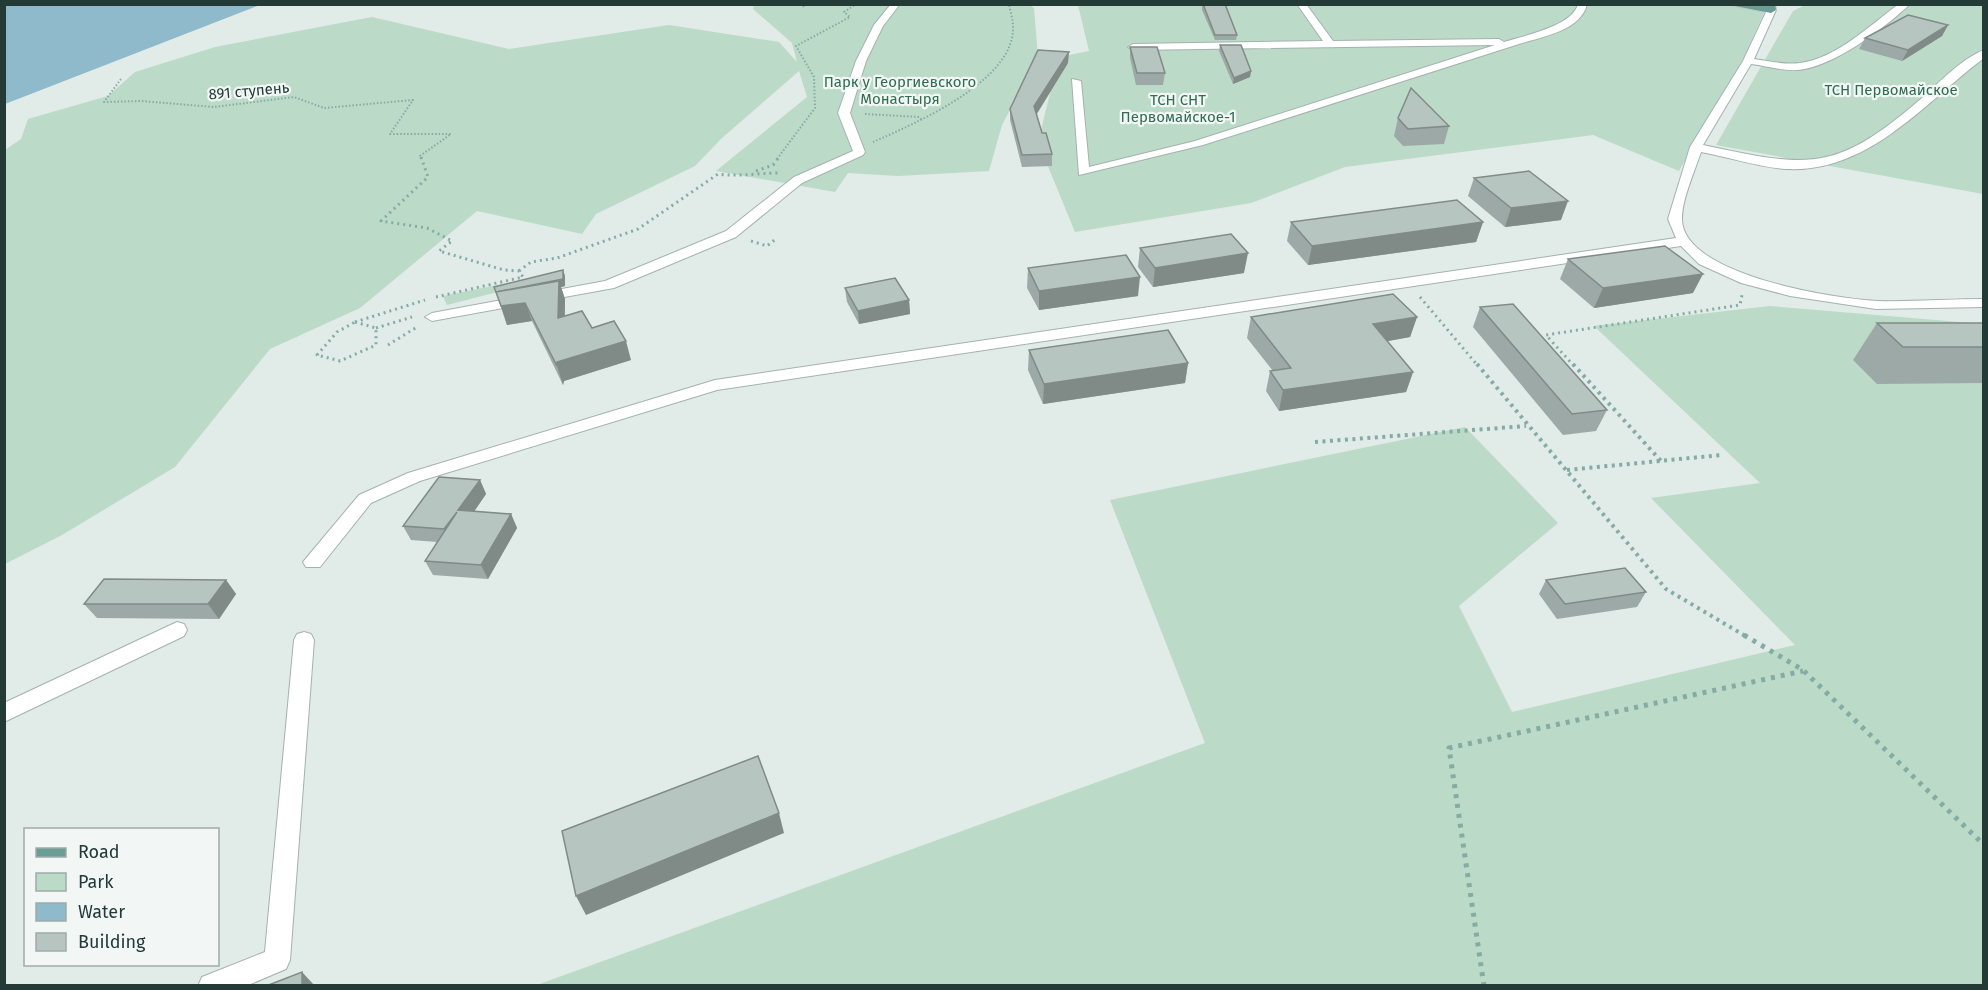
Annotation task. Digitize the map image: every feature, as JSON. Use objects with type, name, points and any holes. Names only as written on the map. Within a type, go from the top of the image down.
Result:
[{"type":"main road","points":[[1729,4],[1771,7]]},
{"type":"street","points":[[432,316],[609,285],[731,234],[805,177],[859,152],[856,150],[844,113],[861,61],[879,25],[896,4]]},
{"type":"street","points":[[1301,4],[1330,44]]},
{"type":"street","points":[[1076,81],[1083,171],[1198,143],[1563,26],[1581,12],[1583,4]]},
{"type":"street","points":[[1748,61],[1801,66],[1836,55],[1871,27],[1906,4]]},
{"type":"street","points":[[1771,7],[1748,61],[1696,147],[1675,219],[1684,241],[1704,261],[1746,280],[1790,292],[1876,305],[1983,303]]},
{"type":"street","points":[[1132,47],[1515,42]]},
{"type":"street","points":[[1696,147],[1787,165],[1825,164],[1857,152],[1909,113],[1957,71],[1983,53]]},
{"type":"street","points":[[313,562],[365,499],[414,477],[716,385],[1684,241]]},
{"type":"street","points":[[4,713],[177,630]]},
{"type":"street","points":[[211,986],[277,960],[304,640]]},
{"type":"path","points":[[376,328],[376,345],[347,361],[329,362],[317,355],[325,341],[354,322],[449,292],[523,277],[520,272],[523,265],[533,261],[557,258],[638,229],[718,174],[741,177],[773,165],[815,108],[814,77],[796,46],[850,17],[844,12],[856,4]]},
{"type":"path","points":[[856,150],[922,120],[980,85],[1012,42],[1013,13],[1009,4]]},
{"type":"path","name":"891 ступень","points":[[121,79],[104,102],[141,101],[214,107],[294,97],[324,108],[414,100],[390,134],[451,134],[420,156],[428,177],[381,221],[427,228],[452,241],[438,251],[504,270],[520,272]]},
{"type":"path","points":[[844,113],[919,117],[922,120]]},
{"type":"path","points":[[749,173],[769,171],[805,177]]},
{"type":"path","points":[[1661,461],[1546,335],[1740,305],[1746,280]]},
{"type":"path","points":[[1408,282],[1666,589],[1803,670],[1983,845]]},
{"type":"path","points":[[354,322],[376,328],[426,313],[432,316]]},
{"type":"path","points":[[388,345],[432,316]]},
{"type":"path","points":[[1315,442],[1527,426]]},
{"type":"path","points":[[1566,470],[1721,455]]},
{"type":"path","points":[[1485,986],[1449,748],[1803,670]]},
{"type":"green space","name":"Парк у Георгиевского Монастыря","points":[[1028,4],[1034,8],[1038,57],[1002,125],[989,171],[898,176],[848,173],[835,192],[716,171],[807,97],[799,71],[722,138],[695,166],[596,214],[582,234],[477,211],[360,308],[270,349],[175,467],[62,535],[5,564],[5,150],[21,139],[28,119],[108,96],[135,72],[215,47],[372,17],[509,49],[669,25],[779,42],[797,62],[792,43],[753,9],[754,5]]},
{"type":"green space","name":"ТСН СНТ Первомайское-1","points":[[1765,4],[1765,11],[1742,61],[1679,171],[1593,135],[1345,167],[1251,203],[1075,232],[1038,142],[1059,57],[1089,51],[1078,5]]},
{"type":"green space","name":"ТСН Первомайское","points":[[1807,4],[1983,5],[1983,194],[1716,145],[1793,11]]},
{"type":"green space","points":[[518,281],[521,286],[447,305],[443,296]]},
{"type":"green space","points":[[1770,306],[1983,324],[1983,985],[534,986],[1205,743],[1110,500],[1465,427],[1558,523],[1459,606],[1512,712],[1795,645],[1651,498],[1760,483],[1594,326]]},
{"type":"water","points":[[5,4],[260,4],[260,5],[5,104]]},
{"type":"building","points":[[1203,4],[1225,4],[1237,35],[1215,35]]},
{"type":"building","points":[[1908,15],[1948,25],[1908,50],[1865,38]]},
{"type":"building","points":[[1220,45],[1241,45],[1251,71],[1234,78]]},
{"type":"building","points":[[1130,47],[1157,47],[1165,73],[1137,73]]},
{"type":"building","points":[[1038,50],[1069,52],[1034,106],[1042,133],[1046,133],[1052,154],[1022,155],[1010,109]]},
{"type":"building","points":[[1411,88],[1449,126],[1408,129],[1398,118]]},
{"type":"building","points":[[1529,171],[1568,201],[1511,208],[1474,178]]},
{"type":"building","points":[[1457,200],[1483,222],[1312,246],[1291,222]]},
{"type":"building","points":[[1231,234],[1248,253],[1155,268],[1140,248]]},
{"type":"building","points":[[1665,246],[1703,274],[1603,288],[1568,259]]},
{"type":"building","points":[[1126,255],[1140,277],[1039,291],[1028,268]]},
{"type":"building","points":[[563,270],[563,279],[496,292],[494,287]]},
{"type":"building","points":[[895,278],[909,300],[858,311],[845,288]]},
{"type":"building","points":[[559,281],[558,318],[582,311],[592,328],[614,321],[626,341],[557,362],[557,366],[525,303],[501,306],[496,292]]},
{"type":"building","points":[[1393,294],[1417,317],[1373,324],[1413,372],[1283,390],[1270,371],[1291,368],[1251,317]]},
{"type":"building","points":[[1513,304],[1607,410],[1572,414],[1480,307]]},
{"type":"building","points":[[1877,323],[1983,323],[1983,347],[1903,347]]},
{"type":"building","points":[[1168,330],[1188,363],[1044,384],[1029,350]]},
{"type":"building","points":[[439,477],[480,480],[458,510],[511,514],[481,565],[425,561],[457,512],[444,529],[403,526]]},
{"type":"building","points":[[1625,568],[1646,592],[1565,604],[1546,580]]},
{"type":"building","points":[[104,579],[226,580],[208,604],[84,604]]},
{"type":"building","points":[[758,756],[779,813],[576,896],[562,831]]},
{"type":"building","points":[[302,972],[302,986],[266,986]]}]
